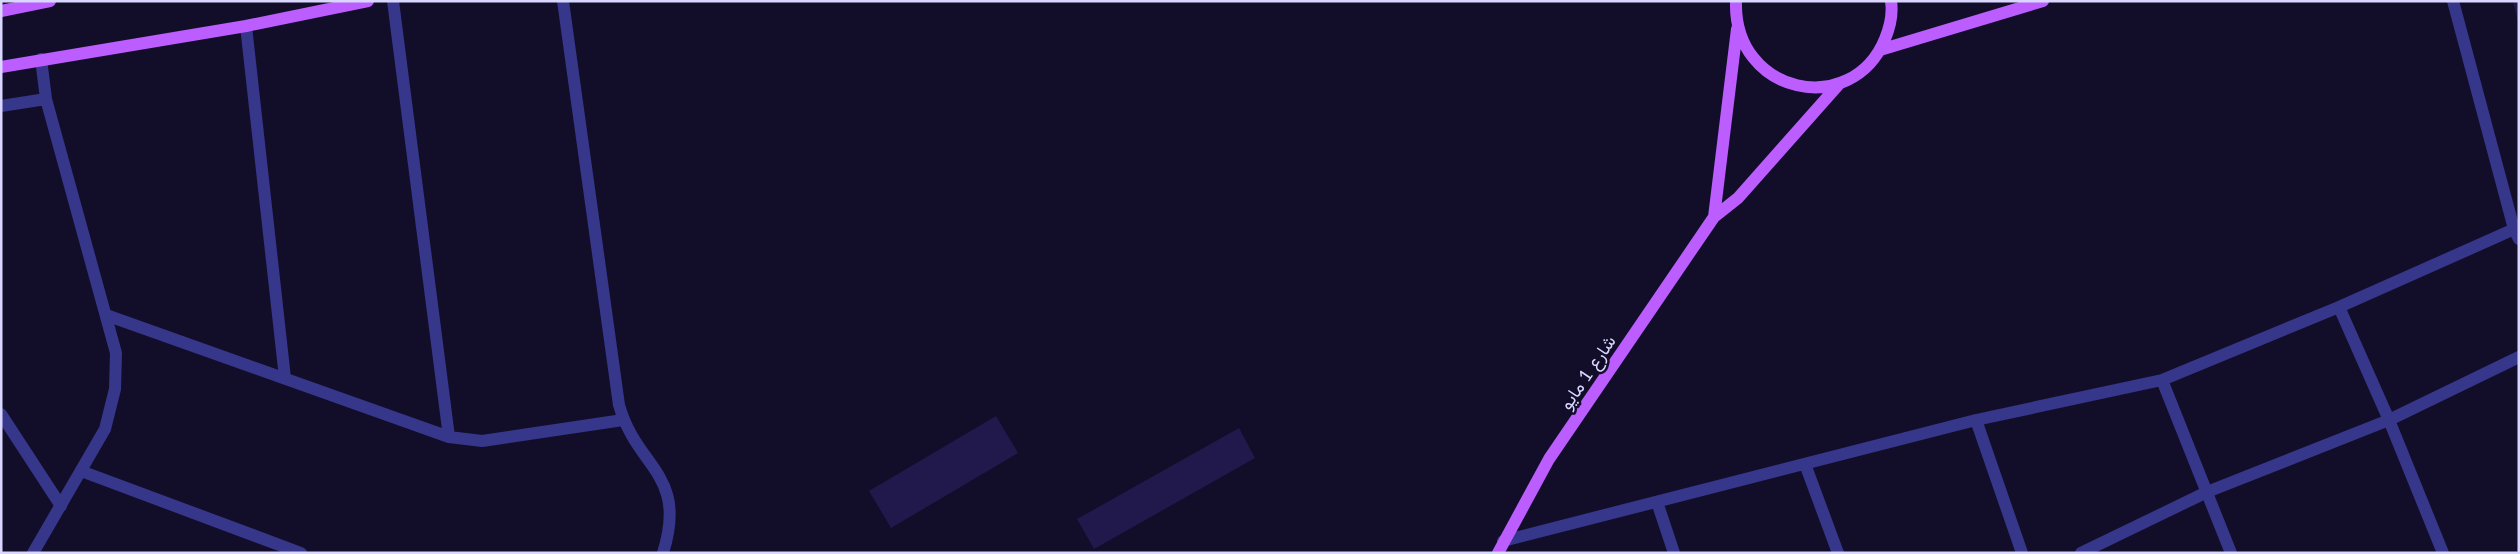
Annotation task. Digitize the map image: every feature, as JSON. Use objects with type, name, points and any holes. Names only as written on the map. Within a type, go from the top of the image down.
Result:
[{"type":"main road","points":[[1,11],[50,1]]},
{"type":"main road","points":[[1,67],[246,26],[368,1]]},
{"type":"main road","points":[[1736,1],[1737,28],[1747,52],[1765,72],[1788,84],[1814,88],[1840,83],[1863,70],[1880,50],[1889,30],[1891,1]]},
{"type":"main road","points":[[1880,50],[2043,1]]},
{"type":"main road","name":"شارع 1 مايو","points":[[1714,217],[1737,28]]},
{"type":"main road","name":"شارع 1 مايو","points":[[1500,547],[1549,459],[1714,217],[1744,191],[1840,83]]},
{"type":"street","points":[[394,1],[449,437]]},
{"type":"street","points":[[563,1],[619,405],[623,420],[666,487],[670,504],[670,531],[663,553]]},
{"type":"street","points":[[1500,547],[1657,502],[1976,420],[2162,380],[2517,232],[2453,1]]},
{"type":"street","points":[[246,26],[286,378]]},
{"type":"street","points":[[33,553],[105,428],[115,388],[116,353],[46,99],[41,59]]},
{"type":"street","points":[[1,106],[46,99]]},
{"type":"street","points":[[2339,307],[2389,420],[2443,553]]},
{"type":"street","points":[[106,315],[449,437],[482,441],[623,420]]},
{"type":"street","points":[[2080,553],[2208,492],[2389,420],[2519,357]]},
{"type":"street","points":[[2162,380],[2231,553]]},
{"type":"street","points":[[1,414],[61,506]]},
{"type":"street","points":[[1976,420],[2022,553]]},
{"type":"street","points":[[1805,464],[1838,553]]},
{"type":"street","points":[[81,471],[300,553]]},
{"type":"street","points":[[1657,502],[1674,553]]},
{"type":"building","points":[[2513,1],[2519,1],[2519,21],[2518,21]]},
{"type":"building","points":[[996,416],[1018,453],[891,528],[869,491]]},
{"type":"building","points":[[1239,428],[1255,458],[1094,549],[1077,519]]}]
